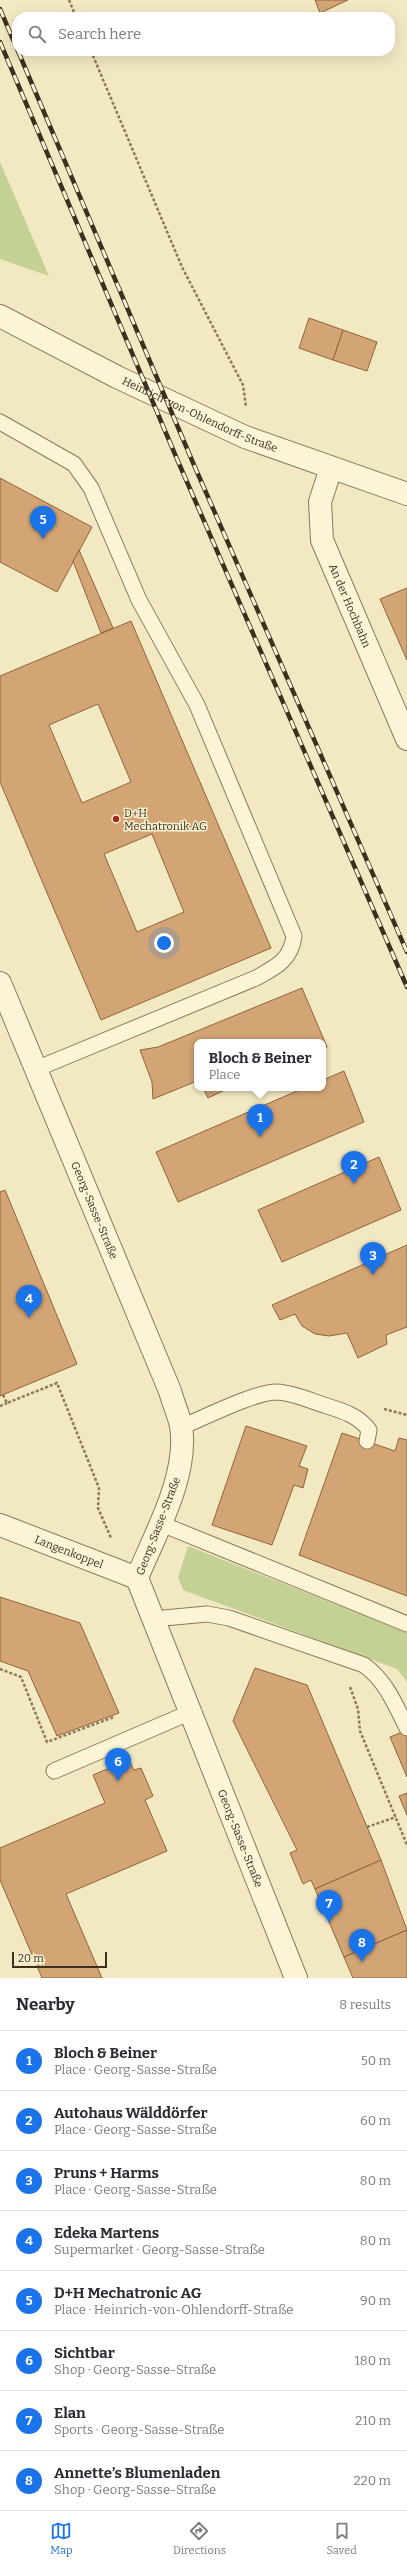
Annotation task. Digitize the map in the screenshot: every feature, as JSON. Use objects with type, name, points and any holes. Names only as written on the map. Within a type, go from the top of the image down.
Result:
[{"type":"street","name":"Heinrich-von-Ohlendorff-Straße","points":[[0,316],[117,377],[245,437],[407,494]]},
{"type":"street","name":"An der Hochbahn","points":[[331,468],[320,502],[322,540],[407,738]]},
{"type":"street","name":"Georg-Sasse-Straße","points":[[0,983],[167,1384],[181,1426],[181,1450],[177,1480],[137,1578],[191,1712],[256,1882],[296,1978]]},
{"type":"street","name":"Langenkoppel","points":[[0,1525],[137,1578]]},
{"type":"lane","points":[[0,422],[74,464],[91,488],[139,600],[197,705],[294,936],[292,950],[282,961],[256,978],[36,1069]]},
{"type":"lane","points":[[181,1426],[256,1397],[275,1392],[292,1395],[348,1413],[364,1423],[369,1430],[366,1441]]},
{"type":"lane","points":[[160,1523],[407,1624]]},
{"type":"lane","points":[[153,1619],[207,1614],[229,1618],[340,1658],[364,1665],[376,1674],[388,1691],[407,1728]]},
{"type":"lane","points":[[54,1771],[191,1712]]},
{"type":"path","points":[[69,0],[74,12]]},
{"type":"path","points":[[93,56],[182,267],[243,386],[248,415],[245,437]]},
{"type":"path","points":[[0,1406],[57,1383],[99,1488],[98,1508],[114,1544],[137,1578]]},
{"type":"path","points":[[3,1394],[7,1403]]},
{"type":"path","points":[[340,1658],[358,1709],[360,1731],[407,1845]]},
{"type":"path","points":[[0,1670],[21,1677],[47,1742],[118,1715]]},
{"type":"path","points":[[367,1827],[396,1817]]},
{"type":"green space","points":[[0,162],[49,276],[0,259]]},
{"type":"green space","points":[[188,1546],[407,1632],[407,1682],[397,1669],[183,1590],[178,1577]]},
{"type":"building","points":[[315,0],[348,0],[322,12],[320,12]]},
{"type":"building","points":[[309,318],[343,330],[333,360],[299,348]]},
{"type":"building","points":[[343,330],[377,342],[367,371],[333,360]]},
{"type":"building","points":[[0,478],[92,527],[57,592],[0,562]]},
{"type":"building","points":[[79,550],[113,628],[101,633],[73,561]]},
{"type":"building","points":[[407,588],[407,660],[380,599]]},
{"type":"building","name":"D+H Mechatronik AG","points":[[131,621],[271,948],[101,1020],[0,782],[0,676]],"holes":[[[98,704],[131,782],[82,803],[49,725]],[[152,834],[184,912],[137,932],[104,854]]]},
{"type":"building","points":[[302,988],[324,1039],[194,1039],[194,1082],[153,1099],[152,1082],[140,1050],[158,1047]]},
{"type":"building","points":[[344,1071],[364,1122],[178,1202],[156,1152],[297,1091],[326,1091],[326,1079]]},
{"type":"building","points":[[204,1091],[223,1091],[208,1098]]},
{"type":"building","points":[[379,1157],[401,1210],[282,1262],[258,1210]]},
{"type":"building","points":[[5,1190],[77,1364],[0,1396],[0,1192]]},
{"type":"building","points":[[407,1245],[407,1327],[386,1335],[387,1344],[358,1358],[347,1333],[329,1336],[315,1334],[302,1326],[295,1314],[280,1320],[272,1305]]},
{"type":"building","points":[[246,1426],[307,1446],[299,1466],[308,1469],[303,1488],[294,1485],[272,1545],[212,1525]]},
{"type":"building","points":[[342,1433],[395,1451],[399,1438],[407,1440],[407,1596],[299,1555]]},
{"type":"building","points":[[0,1597],[80,1623],[119,1713],[57,1736],[28,1671],[0,1661]]},
{"type":"building","points":[[255,1668],[307,1685],[381,1860],[315,1889],[311,1880],[303,1884],[290,1853],[297,1850],[233,1721]]},
{"type":"building","points":[[407,1730],[407,1777],[390,1737]]},
{"type":"building","points":[[129,1760],[134,1770],[141,1768],[153,1796],[145,1800],[167,1851],[66,1894],[102,1978],[42,1978],[0,1880],[0,1848],[105,1803],[93,1775]]},
{"type":"building","points":[[407,1793],[407,1815],[399,1796]]},
{"type":"building","points":[[381,1860],[407,1930],[344,1957],[315,1889]]},
{"type":"building","points":[[407,1930],[407,1978],[353,1978],[344,1957]]},
{"type":"railway","points":[[0,9],[12,37]]},
{"type":"railway","points":[[0,42],[177,459],[407,987]]},
{"type":"railway","points":[[20,56],[194,465],[407,952]]},
{"type":"place","name":"D+H Mechatronic AG","points":[[43,539]]},
{"type":"place","name":"D+H Mechatronik AG","points":[[116,819]]},
{"type":"place","name":"Bloch & Beiner","points":[[260,1137]]},
{"type":"place","name":"Autohaus Wälddörfer","points":[[354,1184]]},
{"type":"place","name":"Pruns + Harms","points":[[373,1275]]},
{"type":"place","name":"Edeka Martens","points":[[29,1318]]},
{"type":"place","name":"Sichtbar","points":[[118,1781]]},
{"type":"place","name":"Elan","points":[[329,1923]]},
{"type":"place","name":"Annette’s Blumenladen","points":[[362,1962]]}]
